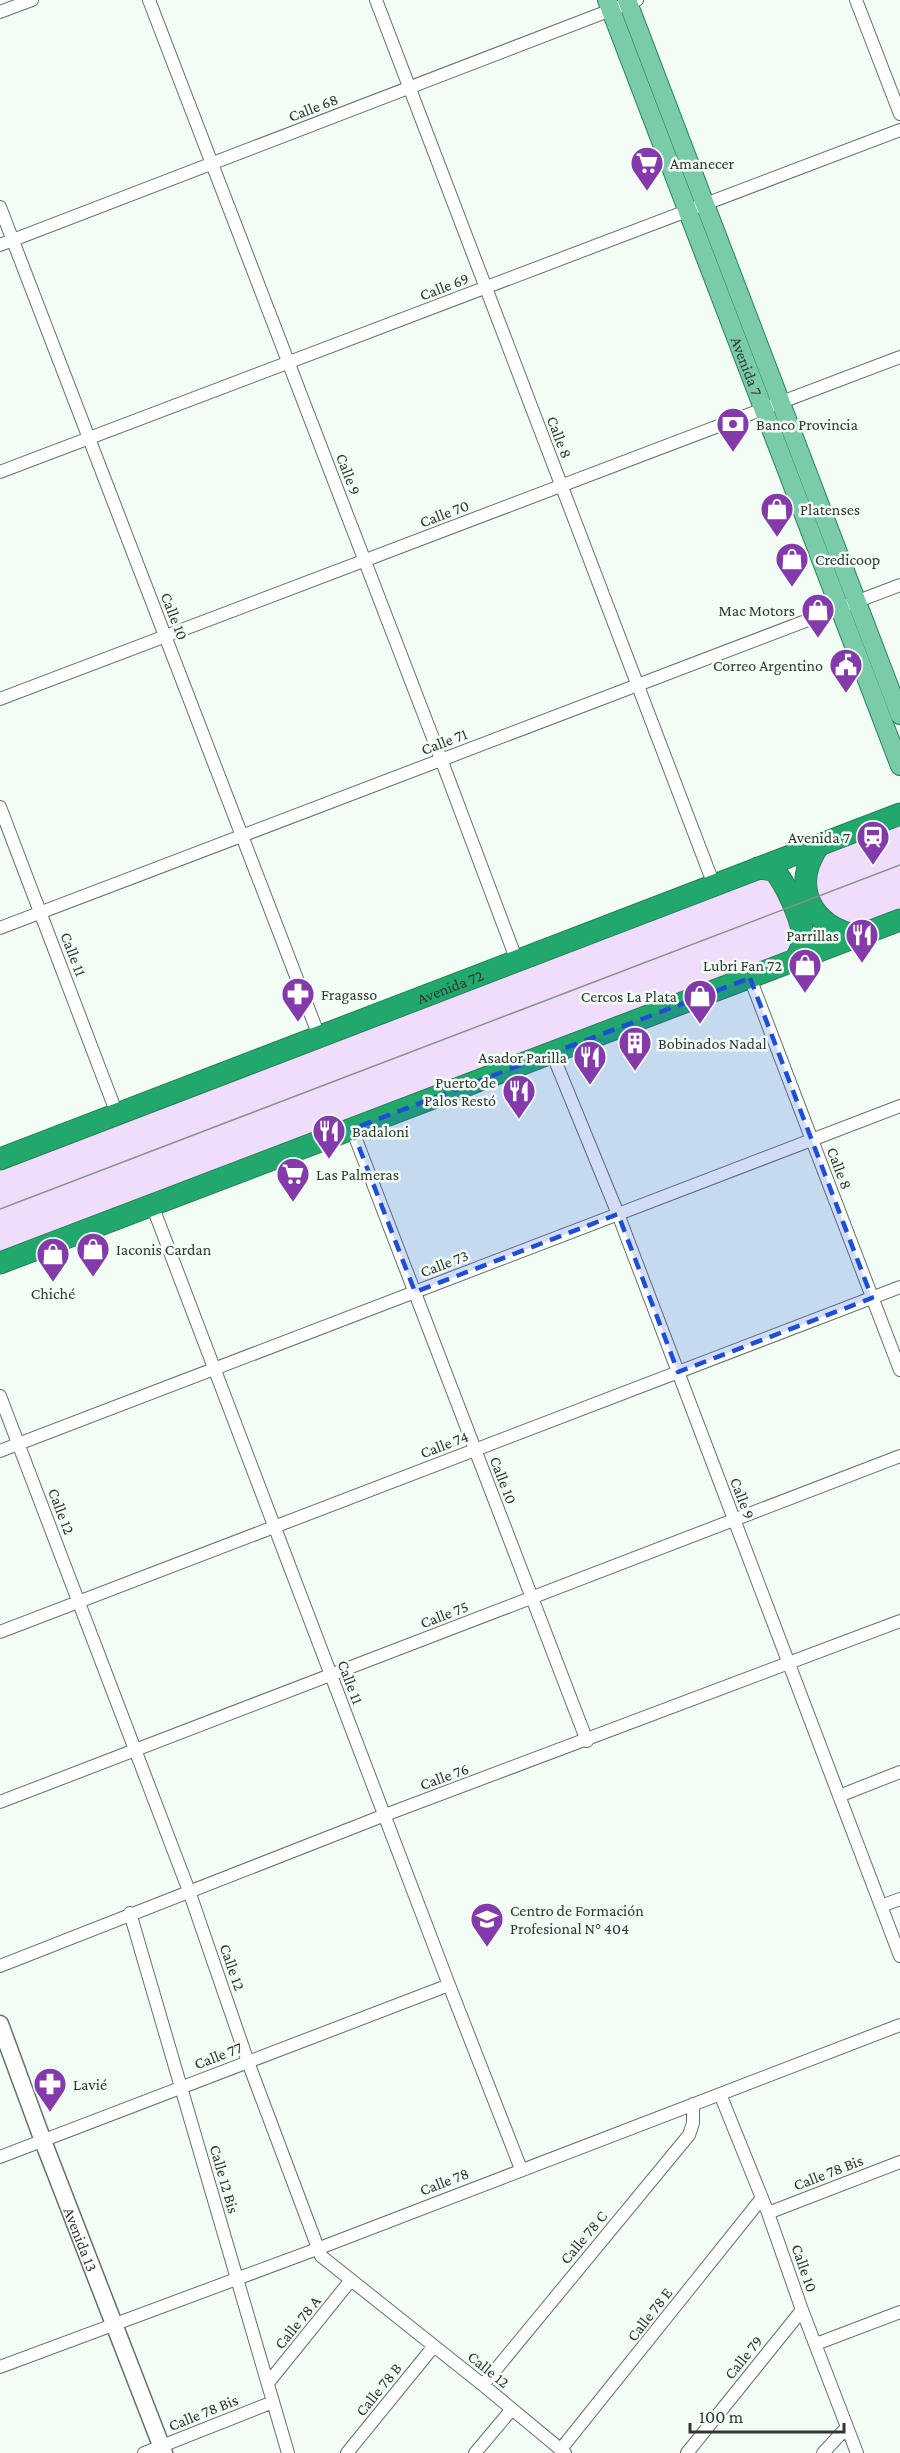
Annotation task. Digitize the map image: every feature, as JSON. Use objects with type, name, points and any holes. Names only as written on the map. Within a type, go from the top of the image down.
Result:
[{"type":"highway","name":"Avenida 72","points":[[0,1159],[900,814]]},
{"type":"highway","points":[[819,845],[806,868],[805,885],[808,900],[816,915],[828,926],[843,933],[859,936]]},
{"type":"highway","points":[[758,868],[774,870],[782,880],[803,935],[802,947],[795,960]]},
{"type":"highway","points":[[0,1263],[900,920]]},
{"type":"main road","name":"Avenida 7","points":[[631,1],[696,208]]},
{"type":"main road","name":"Avenida 7","points":[[608,5],[696,208],[772,405],[848,605],[900,766]]},
{"type":"main road","name":"Avenida 7","points":[[848,605],[900,715]]},
{"type":"street","points":[[0,12],[32,0]]},
{"type":"street","name":"Calle 9","points":[[149,0],[517,961]]},
{"type":"street","name":"Calle 8","points":[[376,0],[714,885]]},
{"type":"street","points":[[856,0],[900,114]]},
{"type":"street","name":"Calle 68","points":[[0,245],[409,87],[608,5],[631,1]]},
{"type":"street","name":"Calle 69","points":[[0,472],[900,130]]},
{"type":"street","name":"Calle 10","points":[[0,207],[319,1036]]},
{"type":"street","name":"Calle 70","points":[[0,699],[900,357]]},
{"type":"street","name":"Calle 71","points":[[0,928],[900,585]]},
{"type":"street","name":"Calle 11","points":[[0,807],[117,1114]]},
{"type":"street","name":"Calle 8","points":[[750,978],[900,1370]]},
{"type":"street","name":"Calle 9","points":[[552,1053],[618,1214],[900,1956]]},
{"type":"street","name":"Calle 73","points":[[0,1451],[900,1106]]},
{"type":"street","name":"Calle 10","points":[[352,1129],[586,1741]]},
{"type":"street","name":"Calle 11","points":[[152,1205],[521,2169]]},
{"type":"street","name":"Calle 74","points":[[0,1632],[900,1287]]},
{"type":"street","name":"Calle 12","points":[[0,1396],[189,1891],[248,2062],[317,2249],[321,2256],[563,2451]]},
{"type":"street","name":"Calle 75","points":[[0,1802],[900,1456]]},
{"type":"street","name":"Calle 76","points":[[0,1966],[130,1913],[385,1815],[900,1621]]},
{"type":"street","points":[[839,1796],[900,1772]]},
{"type":"street","points":[[881,1906],[900,1899]]},
{"type":"street","name":"Calle 12 Bis","points":[[130,1913],[288,2453]]},
{"type":"street","name":"Calle 77","points":[[0,2157],[449,1985]]},
{"type":"street","name":"Avenida 13","points":[[0,2024],[163,2450]]},
{"type":"street","name":"Calle 78","points":[[0,2367],[317,2249],[900,2025]]},
{"type":"street","name":"Calle 10","points":[[720,2094],[768,2213],[802,2310],[857,2453]]},
{"type":"street","name":"Calle 78 C","points":[[483,2385],[689,2135],[693,2123],[693,2104]]},
{"type":"street","name":"Calle 78 Bis","points":[[768,2213],[900,2162]]},
{"type":"street","name":"Calle 78 E","points":[[563,2451],[762,2198]]},
{"type":"street","name":"Calle 78 A","points":[[268,2383],[351,2280]]},
{"type":"street","name":"Calle 79","points":[[687,2453],[802,2310]]},
{"type":"street","points":[[816,2344],[900,2312]]},
{"type":"street","name":"Calle 78 B","points":[[347,2453],[434,2346]]},
{"type":"street","name":"Calle 78 Bis","points":[[144,2453],[163,2450],[273,2402]]},
{"type":"street","points":[[475,2453],[512,2409]]},
{"type":"street","points":[[823,2453],[847,2427]]},
{"type":"highlighted area","points":[[750,978],[872,1298],[678,1372],[618,1214],[415,1292],[352,1129]]},
{"type":"shaded area","points":[[900,821],[900,911],[853,926],[827,915],[811,886],[817,858],[829,847]]},
{"type":"shaded area","points":[[771,874],[800,937],[793,951],[0,1254],[0,1163]]},
{"type":"tram line","points":[[0,1209],[900,865]]},
{"type":"place","name":"Amanecer","points":[[647,192]]},
{"type":"place","name":"Banco Provincia","points":[[733,453]]},
{"type":"place","name":"Platenses","points":[[777,538]]},
{"type":"place","name":"Credicoop","points":[[792,588]]},
{"type":"place","name":"Mac Motors","points":[[818,639]]},
{"type":"place","name":"Correo Argentino","points":[[846,694]]},
{"type":"place","name":"Avenida 7","points":[[873,866]]},
{"type":"place","name":"Parrillas","points":[[862,964]]},
{"type":"place","name":"Lubri Fan 72","points":[[805,994]]},
{"type":"place","name":"Fragasso","points":[[298,1023]]},
{"type":"place","name":"Cercos La Plata","points":[[700,1025]]},
{"type":"place","name":"Bobinados Nadal","points":[[635,1072]]},
{"type":"place","name":"Asador Parilla","points":[[590,1086]]},
{"type":"place","name":"Puerto de Palos Restó","points":[[519,1120]]},
{"type":"place","name":"Badaloni","points":[[329,1160]]},
{"type":"place","name":"Las Palmeras","points":[[293,1203]]},
{"type":"place","name":"Iaconis Cardan","points":[[93,1278]]},
{"type":"place","name":"Chiché","points":[[53,1283]]},
{"type":"place","name":"Centro de Formación Profesional N° 404","points":[[487,1948]]},
{"type":"place","name":"Lavié","points":[[50,2113]]}]
